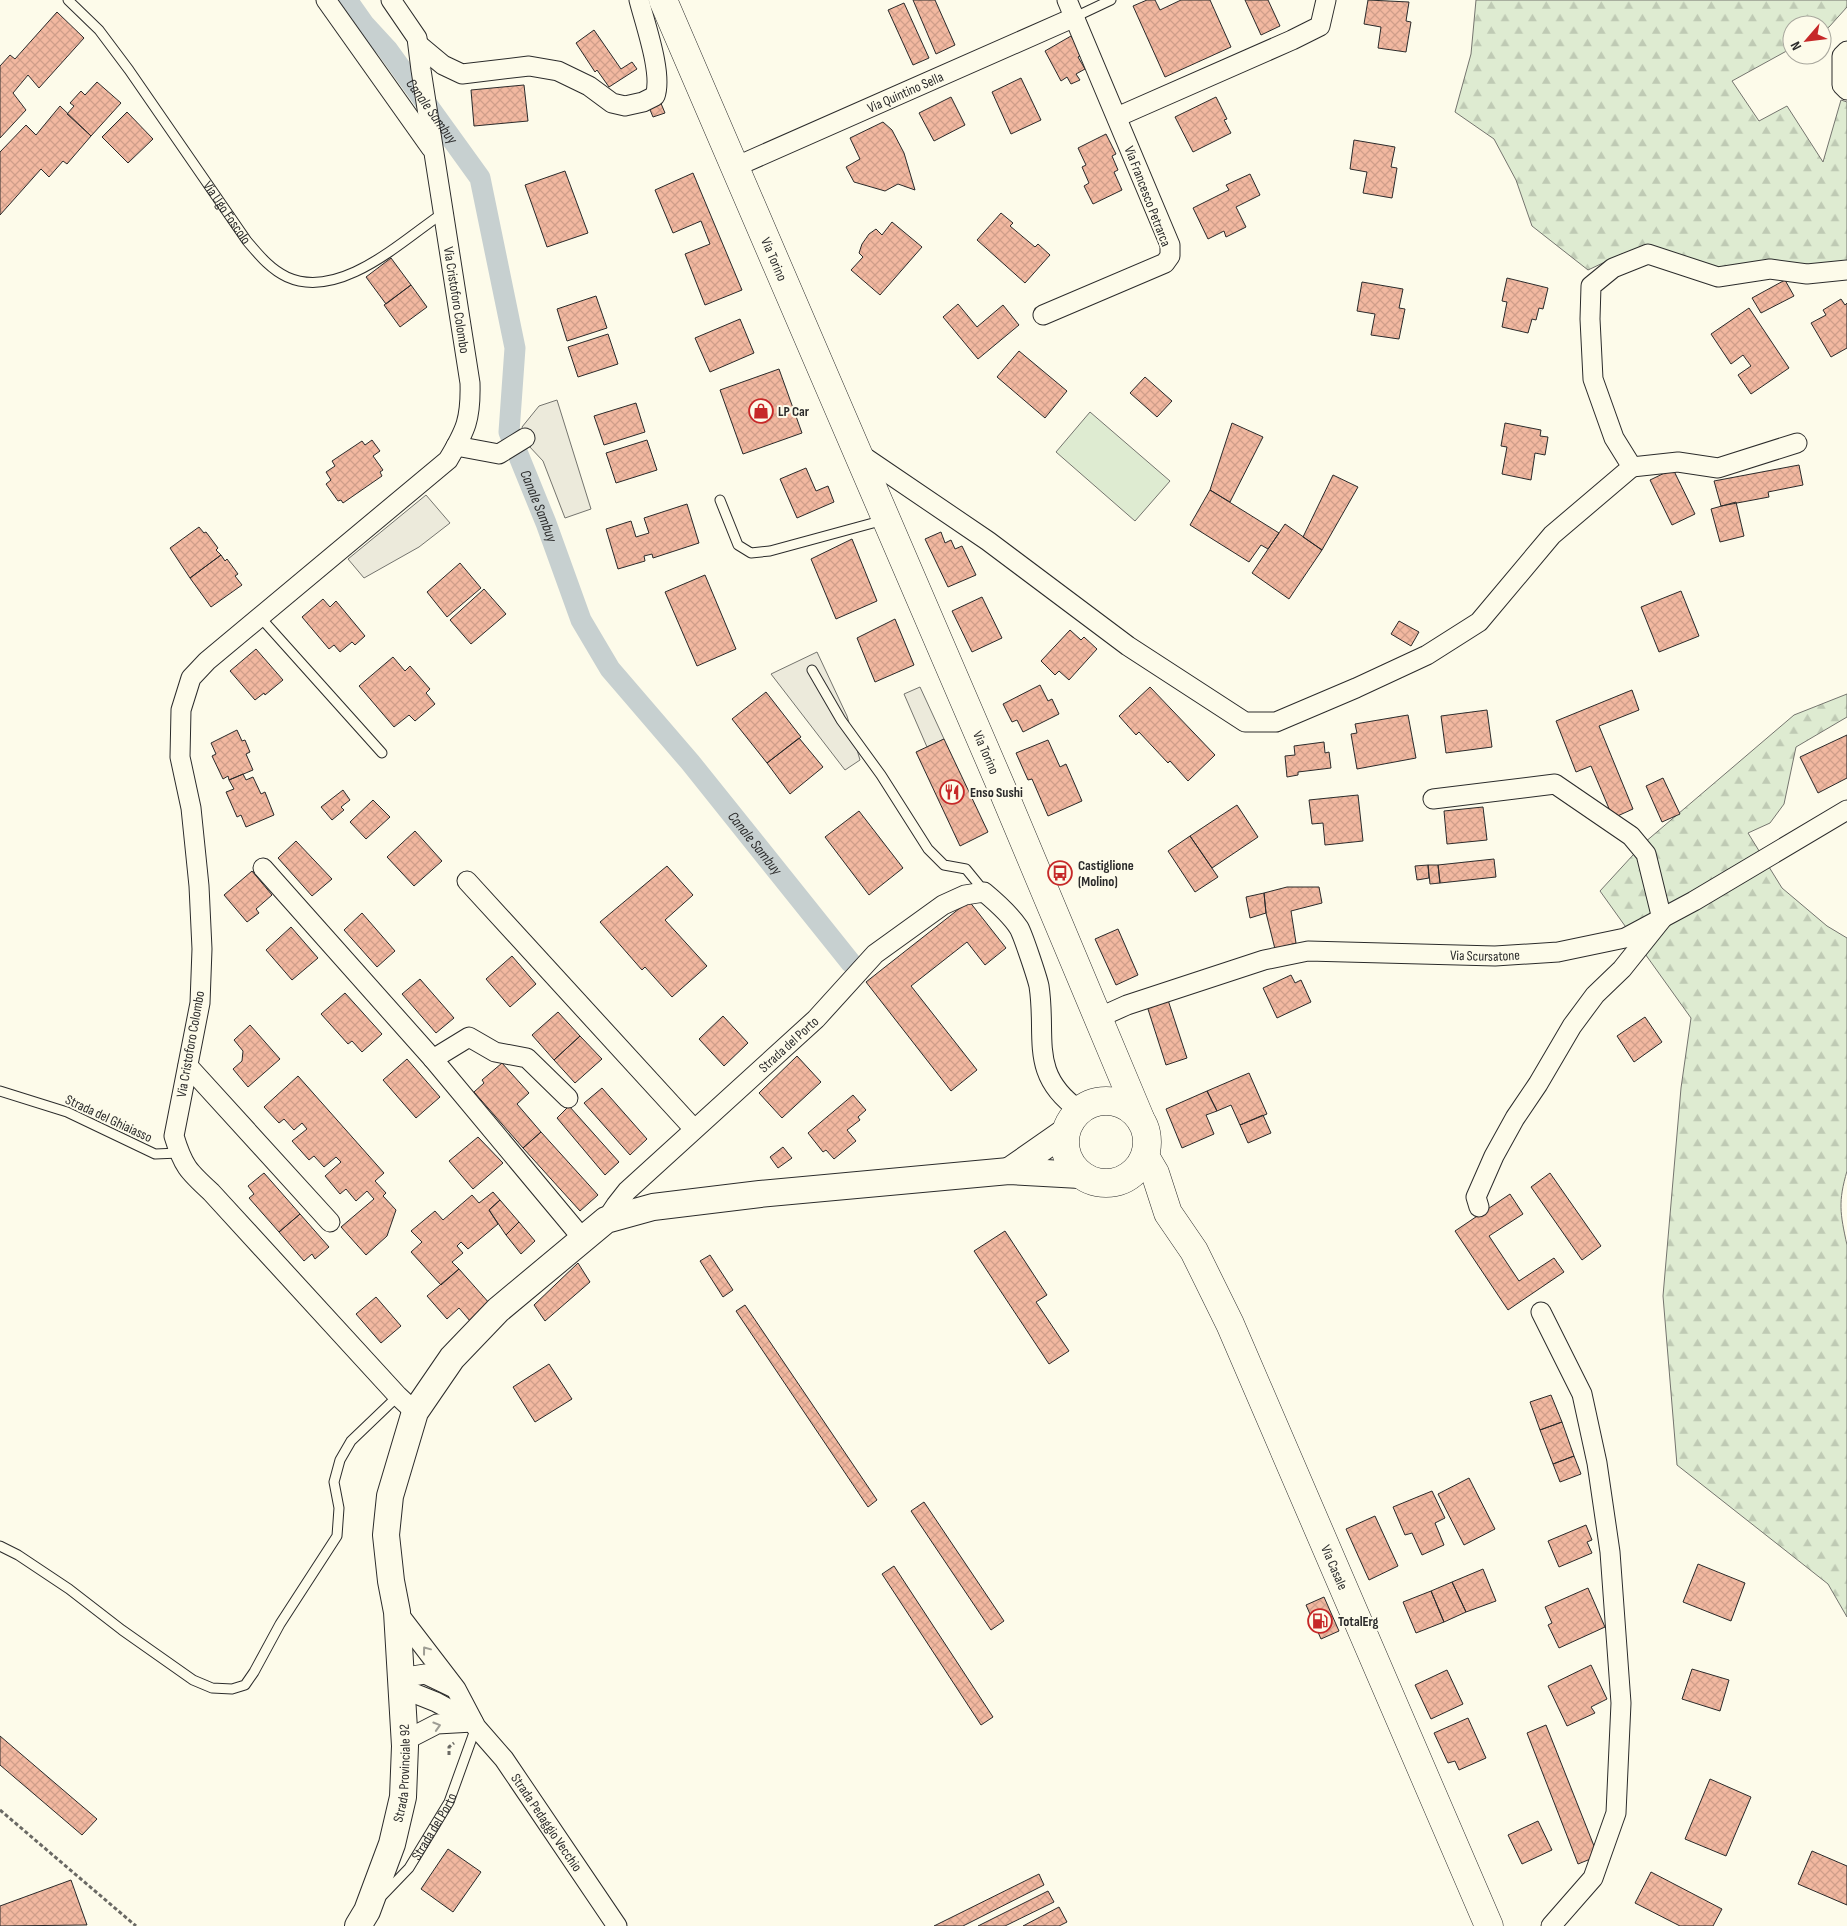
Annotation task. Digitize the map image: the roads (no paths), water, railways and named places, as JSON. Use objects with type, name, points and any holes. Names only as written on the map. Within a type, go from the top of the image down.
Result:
[{"type":"main road","name":"Via Torino","points":[[663,0],[1003,791],[1140,1118]]},
{"type":"main road","points":[[1102,1030],[1108,1063],[1105,1100]]},
{"type":"main road","points":[[1009,1171],[1072,1121],[1091,1103],[1105,1100],[1118,1102],[1130,1108],[1140,1118],[1146,1130],[1148,1143],[1140,1167],[1130,1176],[1119,1182],[1105,1184],[1092,1182],[1080,1175],[1072,1167],[1066,1156],[1064,1144],[1072,1121]]},
{"type":"main road","points":[[1145,1156],[1155,1173],[1168,1213]]},
{"type":"main road","points":[[606,1220],[653,1206],[760,1194],[1009,1171],[1080,1175]]},
{"type":"main road","points":[[1119,1182],[1168,1213]]},
{"type":"main road","name":"Via Casale","points":[[1168,1213],[1194,1251],[1230,1324],[1489,1926]]},
{"type":"main road","name":"Strada Provinciale 92","points":[[362,1919],[392,1844],[403,1798],[404,1741],[401,1683],[396,1612],[386,1535],[390,1496],[406,1404],[498,1310],[606,1220]]},
{"type":"street","name":"Via Cristoforo Colombo","points":[[326,0],[433,152]]},
{"type":"street","points":[[391,0],[417,38],[419,45],[443,65],[462,74],[529,66],[558,71],[589,86],[612,103],[625,106],[643,102],[655,96],[658,87],[657,74],[640,0]]},
{"type":"street","name":"Via Francesco Petrarca","points":[[1043,315],[1165,263],[1170,256],[1170,245],[1067,0]]},
{"type":"street","points":[[1117,117],[1320,26],[1326,0]]},
{"type":"street","name":"Via Quintino Sella","points":[[735,167],[1075,17]]},
{"type":"street","name":"Via Cristoforo Colombo","points":[[406,1404],[211,1192],[188,1170],[179,1153],[174,1136],[200,1003],[202,949],[199,886],[191,808],[180,757],[181,710],[191,678],[207,661],[448,460],[464,433],[470,406],[470,383],[420,70],[419,45]]},
{"type":"street","points":[[1847,51],[1842,56],[1842,85],[1847,90]]},
{"type":"street","points":[[1632,467],[1614,438],[1593,379],[1590,286],[1613,268],[1648,254],[1718,277],[1770,270],[1807,274],[1847,270]]},
{"type":"street","points":[[456,446],[499,454],[525,438]]},
{"type":"street","points":[[856,451],[988,541],[1128,646],[1245,722],[1276,722],[1427,655],[1479,622],[1552,535],[1632,467],[1678,462],[1718,468],[1797,443]]},
{"type":"street","points":[[1433,799],[1555,784],[1631,836],[1646,854],[1662,919],[1622,969],[1595,995],[1572,1026],[1538,1084],[1515,1118],[1494,1156],[1476,1196],[1478,1207]]},
{"type":"street","name":"Via Scursatone","points":[[1102,1030],[1127,1005],[1264,960],[1308,951],[1495,956],[1558,952],[1625,938],[1662,919],[1847,810]]},
{"type":"street","points":[[263,868],[433,1058],[583,1239]]},
{"type":"street","points":[[467,881],[694,1129]]},
{"type":"street","points":[[984,892],[1019,928],[1039,985],[1042,1052],[1048,1078],[1066,1101],[1072,1121]]},
{"type":"street","name":"Strada del Porto","points":[[606,1220],[627,1191],[816,1019],[875,954],[943,905],[965,895],[984,892]]},
{"type":"street","points":[[433,1058],[469,1037],[495,1052],[527,1058],[568,1098]]},
{"type":"street","points":[[188,1066],[330,1222]]},
{"type":"street","points":[[1540,1312],[1582,1394],[1597,1463],[1610,1552],[1620,1703],[1616,1813],[1593,1878],[1551,1926]]},
{"type":"street","name":"Strada Pedaggio Vecchio","points":[[396,1612],[456,1689],[474,1724],[504,1759],[617,1926]]},
{"type":"street","points":[[401,1683],[426,1674],[456,1689]]},
{"type":"street","name":"Strada Pedaggio Vecchio","points":[[401,1683],[474,1724]]},
{"type":"street","points":[[404,1741],[437,1724],[474,1724]]},
{"type":"lane","name":"Via Ugo Foscolo","points":[[68,0],[99,30],[129,70],[247,241],[268,265],[288,277],[311,282],[333,280],[354,273],[396,249],[444,213]]},
{"type":"lane","points":[[1075,17],[1111,0]]},
{"type":"lane","points":[[720,500],[738,545],[751,553],[770,551],[886,519]]},
{"type":"lane","points":[[260,617],[382,753]]},
{"type":"lane","points":[[812,670],[841,720],[881,774],[928,849],[944,865],[966,868],[984,892]]},
{"type":"lane","name":"Strada del Ghiaiasso","points":[[0,1091],[67,1112],[155,1154],[179,1153]]},
{"type":"lane","points":[[0,1546],[18,1555],[69,1589],[122,1630],[193,1680],[212,1688],[232,1689],[245,1685],[280,1624],[337,1536],[339,1508],[334,1482],[340,1460],[351,1442],[406,1404]]},
{"type":"lane","name":"Strada del Porto","points":[[362,1919],[409,1868],[449,1802],[474,1724]]},
{"type":"waterway","name":"Canale Sambuy","points":[[347,0],[364,24],[387,49],[480,178],[515,348],[509,432],[546,523],[581,620],[610,669],[690,762],[851,963]]},
{"type":"place","name":"LP Car","points":[[761,411]]},
{"type":"place","name":"Enso Sushi","points":[[952,792]]},
{"type":"place","name":"Castiglione (Molino)","points":[[1060,873]]},
{"type":"place","name":"TotalErg","points":[[1320,1621]]}]
